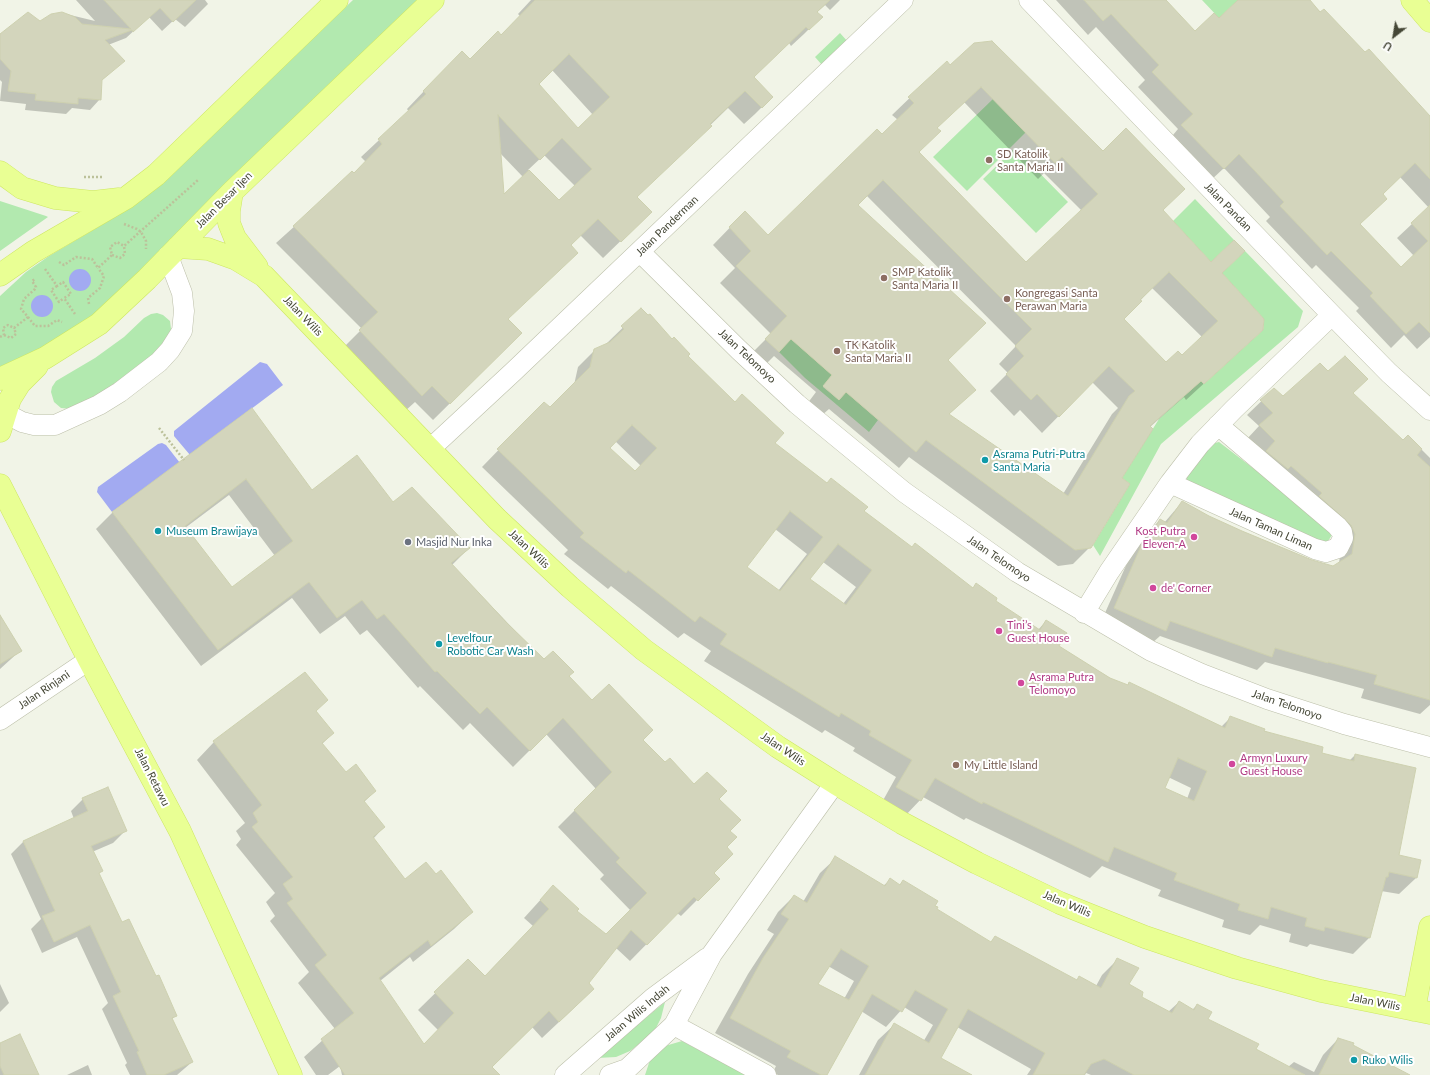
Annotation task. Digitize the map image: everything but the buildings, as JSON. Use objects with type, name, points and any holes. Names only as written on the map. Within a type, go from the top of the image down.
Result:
[{"type":"main road","points":[[0,276],[33,252],[126,198],[167,166],[337,0]]},
{"type":"main road","name":"Jalan Besar Ijen","points":[[0,379],[46,358],[99,324],[232,192],[433,0]]},
{"type":"main road","points":[[1412,0],[1430,21]]},
{"type":"main road","points":[[0,172],[22,188],[55,198],[93,202],[126,198]]},
{"type":"main road","name":"Jalan Wilis","points":[[232,192],[229,223],[236,238],[264,276],[497,519],[570,587],[644,650],[778,747],[902,823],[977,863],[1060,902],[1145,937],[1237,968],[1321,991],[1422,1012]]},
{"type":"main road","name":"Jalan Wilis","points":[[173,251],[208,249],[236,259],[264,276]]},
{"type":"main road","points":[[2,422],[10,399],[20,383],[46,358]]},
{"type":"main road","name":"Jalan Retawu","points":[[0,485],[89,660],[180,831],[291,1075]]},
{"type":"main road","points":[[1422,1012],[1430,926]]},
{"type":"street","name":"Jalan Panderman","points":[[430,449],[640,252],[903,0]]},
{"type":"street","name":"Jalan Pandan","points":[[1029,0],[1332,315],[1389,372],[1430,410]]},
{"type":"street","points":[[2,422],[55,425],[99,405],[120,392],[159,362],[170,350],[182,331],[184,311],[182,292],[173,251]]},
{"type":"street","name":"Jalan Telomoyo","points":[[640,252],[739,350],[798,404],[904,492],[1017,572],[1084,613],[1151,651],[1267,699],[1344,724],[1430,747]]},
{"type":"street","points":[[1084,613],[1170,483],[1200,444],[1332,315]]},
{"type":"street","name":"Jalan Taman Liman","points":[[1170,483],[1315,549],[1326,552],[1338,548],[1343,538],[1342,532],[1337,526],[1218,425]]},
{"type":"street","name":"Jalan Rinjani","points":[[0,720],[89,660]]},
{"type":"street","name":"Jalan Wilis Indah","points":[[622,1073],[674,1025],[712,954],[835,783]]},
{"type":"street","name":"Jalan Wilis Indah","points":[[565,1075],[653,998],[712,954]]},
{"type":"street","points":[[674,1025],[766,1075]]},
{"type":"path","points":[[80,177],[108,177]]},
{"type":"path","points":[[124,246],[198,180]]},
{"type":"path","points":[[122,224],[129,225],[141,232],[146,241],[145,253]]},
{"type":"path","points":[[112,256],[110,247],[117,242],[124,246]]},
{"type":"path","points":[[112,256],[120,258],[125,254],[124,246]]},
{"type":"path","points":[[98,268],[112,256]]},
{"type":"path","points":[[42,274],[59,261],[64,265],[76,257],[92,259],[104,276],[100,288],[88,298],[87,301],[90,304],[85,307]]},
{"type":"path","points":[[37,277],[32,281],[36,286],[35,289],[24,298],[21,309],[35,326],[48,326],[57,320],[63,323]]},
{"type":"path","points":[[51,278],[57,286]]},
{"type":"path","points":[[63,282],[71,294],[64,298],[59,302],[51,290],[63,282]]},
{"type":"path","points":[[64,298],[69,304]]},
{"type":"path","points":[[69,319],[80,311]]},
{"type":"path","points":[[14,328],[28,317]]},
{"type":"path","points":[[8,325],[14,328],[16,334],[11,338],[4,334],[3,328],[8,325]]},
{"type":"path","points":[[0,337],[4,334]]},
{"type":"path","points":[[159,428],[184,460]]},
{"type":"green space","points":[[353,0],[421,0],[90,320],[0,372],[0,296],[26,272],[49,256],[120,214],[157,186]]},
{"type":"green space","points":[[1202,0],[1238,0],[1219,18]]},
{"type":"green space","points":[[840,33],[848,42],[822,65],[815,57]]},
{"type":"green space","points":[[993,99],[1026,132],[967,191],[933,157]]},
{"type":"green space","points":[[1015,148],[1068,202],[1036,233],[983,179]]},
{"type":"green space","points":[[1195,199],[1234,240],[1211,262],[1173,221]]},
{"type":"green space","points":[[0,201],[46,216],[48,217],[0,251]]},
{"type":"green space","points":[[1245,251],[1303,311],[1298,327],[1161,444],[1100,556],[1093,545],[1130,484],[1122,478],[1159,419],[1201,381],[1204,384],[1263,330],[1264,319],[1222,273]]},
{"type":"green space","points":[[157,313],[163,315],[170,321],[171,329],[170,335],[157,351],[123,380],[71,409],[61,408],[54,402],[51,392],[56,381],[95,358],[124,337],[144,318],[151,314]]},
{"type":"green space","points":[[791,339],[832,375],[823,387],[839,400],[846,392],[878,420],[869,432],[805,378],[779,352]]},
{"type":"green space","points":[[1219,442],[1331,528],[1333,533],[1327,543],[1322,545],[1187,480],[1187,477],[1211,444]]},
{"type":"green space","points":[[665,1002],[661,1018],[655,1030],[647,1038],[630,1051],[616,1057],[597,1058]]},
{"type":"green space","points":[[682,1041],[746,1075],[645,1075],[650,1060],[665,1046]]},
{"type":"water","points":[[76,269],[84,269],[91,276],[91,284],[84,291],[76,291],[69,284],[69,276]]},
{"type":"water","points":[[42,295],[50,298],[53,306],[50,314],[42,317],[34,314],[31,306],[34,298]]},
{"type":"water","points":[[260,362],[267,364],[283,385],[190,455],[174,436],[174,431]]},
{"type":"water","points":[[162,443],[166,445],[180,463],[112,512],[97,492],[98,487],[158,444]]},
{"type":"place","name":"SD Katolik Santa Maria II","points":[[989,160]]},
{"type":"place","name":"SMP Katolik Santa Maria II","points":[[884,278]]},
{"type":"place","name":"Kongregasi Santa Perawan Maria","points":[[1007,299]]},
{"type":"place","name":"TK Katolik Santa Maria II","points":[[837,351]]},
{"type":"place","name":"Asrama Putri-Putra Santa Maria","points":[[985,460]]},
{"type":"place","name":"Museum Brawijaya","points":[[158,531]]},
{"type":"place","name":"Kost Putra Eleven-A","points":[[1194,537]]},
{"type":"place","name":"Masjid Nur Inka","points":[[408,542]]},
{"type":"place","name":"de' Corner","points":[[1153,588]]},
{"type":"place","name":"Tini’s Guest House","points":[[999,631]]},
{"type":"place","name":"Levelfour Robotic Car Wash","points":[[439,644]]},
{"type":"place","name":"Asrama Putra Telomoyo","points":[[1021,683]]},
{"type":"place","name":"Armyn Luxury Guest House","points":[[1232,764]]},
{"type":"place","name":"My Little Island","points":[[956,765]]},
{"type":"place","name":"Ruko Wilis","points":[[1354,1060]]}]
